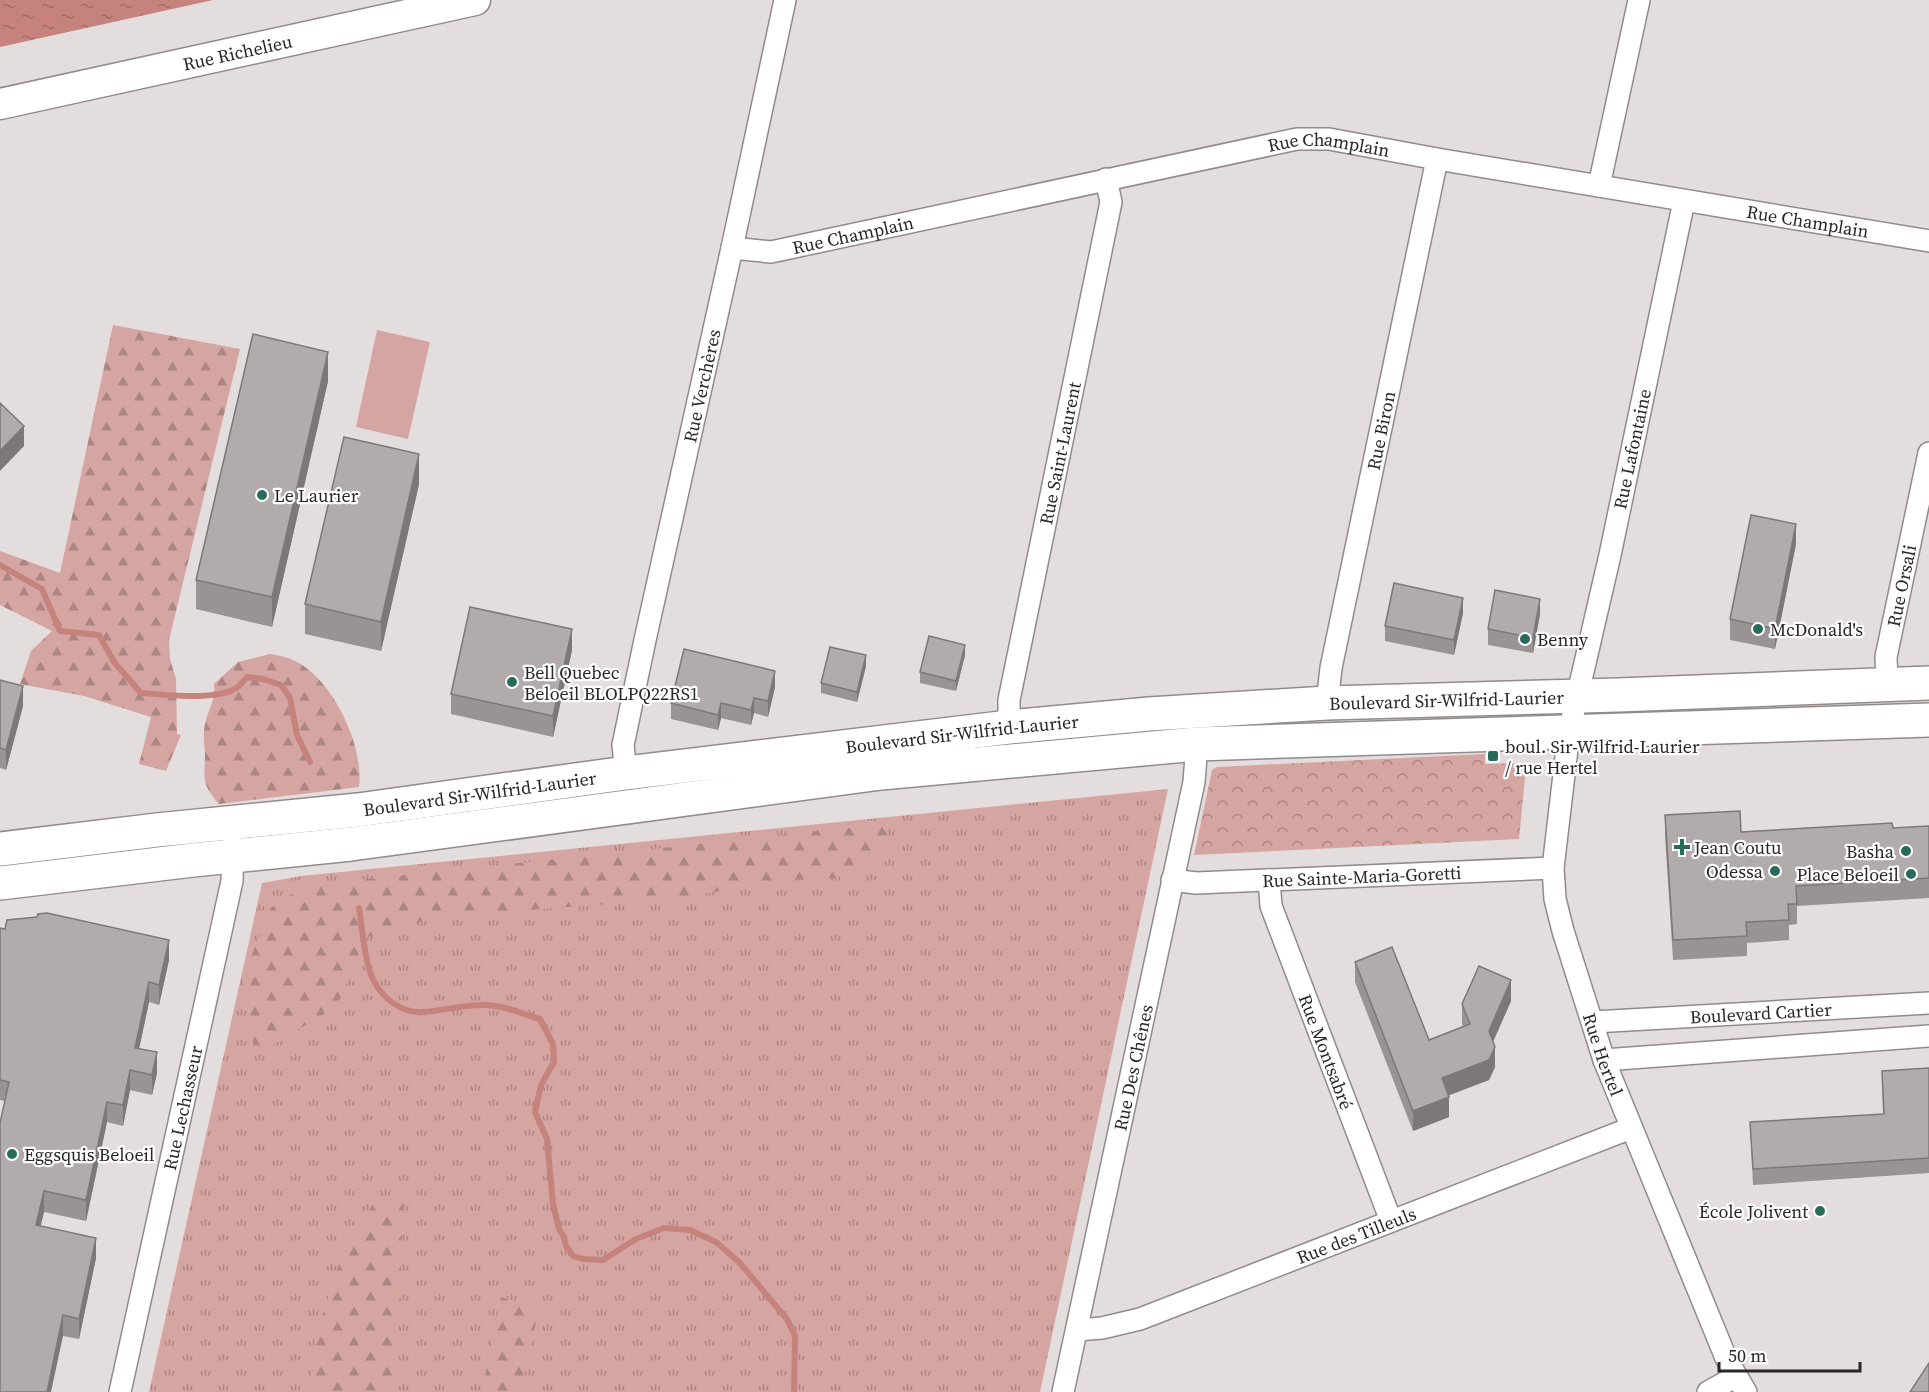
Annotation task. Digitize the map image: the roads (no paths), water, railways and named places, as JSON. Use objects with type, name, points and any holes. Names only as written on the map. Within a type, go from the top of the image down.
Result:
[{"type":"main road","name":"Rue Richelieu","points":[[0,104],[475,0]]},
{"type":"main road","name":"Boulevard Sir-Wilfrid-Laurier","points":[[0,883],[232,840],[358,810],[626,773],[1009,727],[1149,714],[1327,703],[1929,683]]},
{"type":"main road","name":"Boulevard Sir-Wilfrid-Laurier","points":[[0,849],[157,830],[232,840],[351,844],[881,773],[1197,744],[1929,720]]},
{"type":"street","name":"Rue Verchères","points":[[626,773],[623,745],[785,0]]},
{"type":"street","points":[[1599,186],[1639,0]]},
{"type":"street","name":"Rue Champlain","points":[[732,248],[771,252],[1304,138],[1329,139],[1929,241]]},
{"type":"street","name":"Rue Biron","points":[[1327,703],[1331,668],[1437,159]]},
{"type":"street","name":"Rue Saint-Laurent","points":[[1009,727],[1009,700],[1111,202],[1106,179]]},
{"type":"street","name":"Rue Lafontaine","points":[[1577,696],[1610,555],[1684,201]]},
{"type":"street","name":"Rue Orsali","points":[[1887,684],[1886,657],[1929,453]]},
{"type":"street","name":"Rue Hertel","points":[[1577,696],[1569,732],[1560,800],[1553,868],[1555,898],[1563,931],[1604,1059],[1716,1336],[1741,1385]]},
{"type":"street","name":"Rue Des Chênes","points":[[1063,1392],[1194,782],[1197,744]]},
{"type":"street","name":"Rue Lechasseur","points":[[120,1392],[232,881],[232,840]]},
{"type":"street","name":"Rue Sainte-Maria-Goretti","points":[[1172,880],[1196,883],[1553,868]]},
{"type":"street","name":"Rue Montsabré","points":[[1269,880],[1271,906],[1391,1221]]},
{"type":"street","name":"Boulevard Cartier","points":[[1593,1022],[1929,1003]]},
{"type":"street","name":"Boulevard Cartier","points":[[1604,1059],[1929,1036]]},
{"type":"street","name":"Rue des Tilleuls","points":[[1077,1330],[1102,1328],[1140,1319],[1631,1128]]},
{"type":"street","points":[[1708,1392],[1741,1385]]},
{"type":"water","points":[[0,0],[213,0],[0,47]]},
{"type":"waterway","points":[[0,565],[42,589],[60,631],[99,635],[114,662],[141,693],[212,695],[235,689],[247,677],[281,685],[290,698],[297,735],[310,762]]},
{"type":"waterway","points":[[359,908],[371,974],[382,994],[394,1004],[415,1012],[487,1005],[540,1019],[553,1044],[554,1062],[541,1085],[535,1112],[547,1139],[553,1204],[559,1229],[573,1256],[603,1260],[636,1239],[664,1228],[690,1230],[716,1242],[739,1262],[787,1319],[795,1336],[794,1392]]},
{"type":"place","name":"Le Laurier","points":[[262,495]]},
{"type":"place","name":"McDonald's","points":[[1758,629]]},
{"type":"place","name":"Benny","points":[[1525,639]]},
{"type":"place","name":"Bell Quebec Beloeil BLOLPQ22RS1","points":[[512,682]]},
{"type":"place","name":"boul. Sir-Wilfrid-Laurier / rue Hertel","points":[[1493,756]]},
{"type":"place","name":"Jean Coutu","points":[[1682,847]]},
{"type":"place","name":"Basha","points":[[1906,851]]},
{"type":"place","name":"Odessa","points":[[1775,871]]},
{"type":"place","name":"Place Beloeil","points":[[1911,874]]},
{"type":"place","name":"Eggsquis Beloeil","points":[[12,1154]]},
{"type":"place","name":"École Jolivent","points":[[1820,1211]]}]
